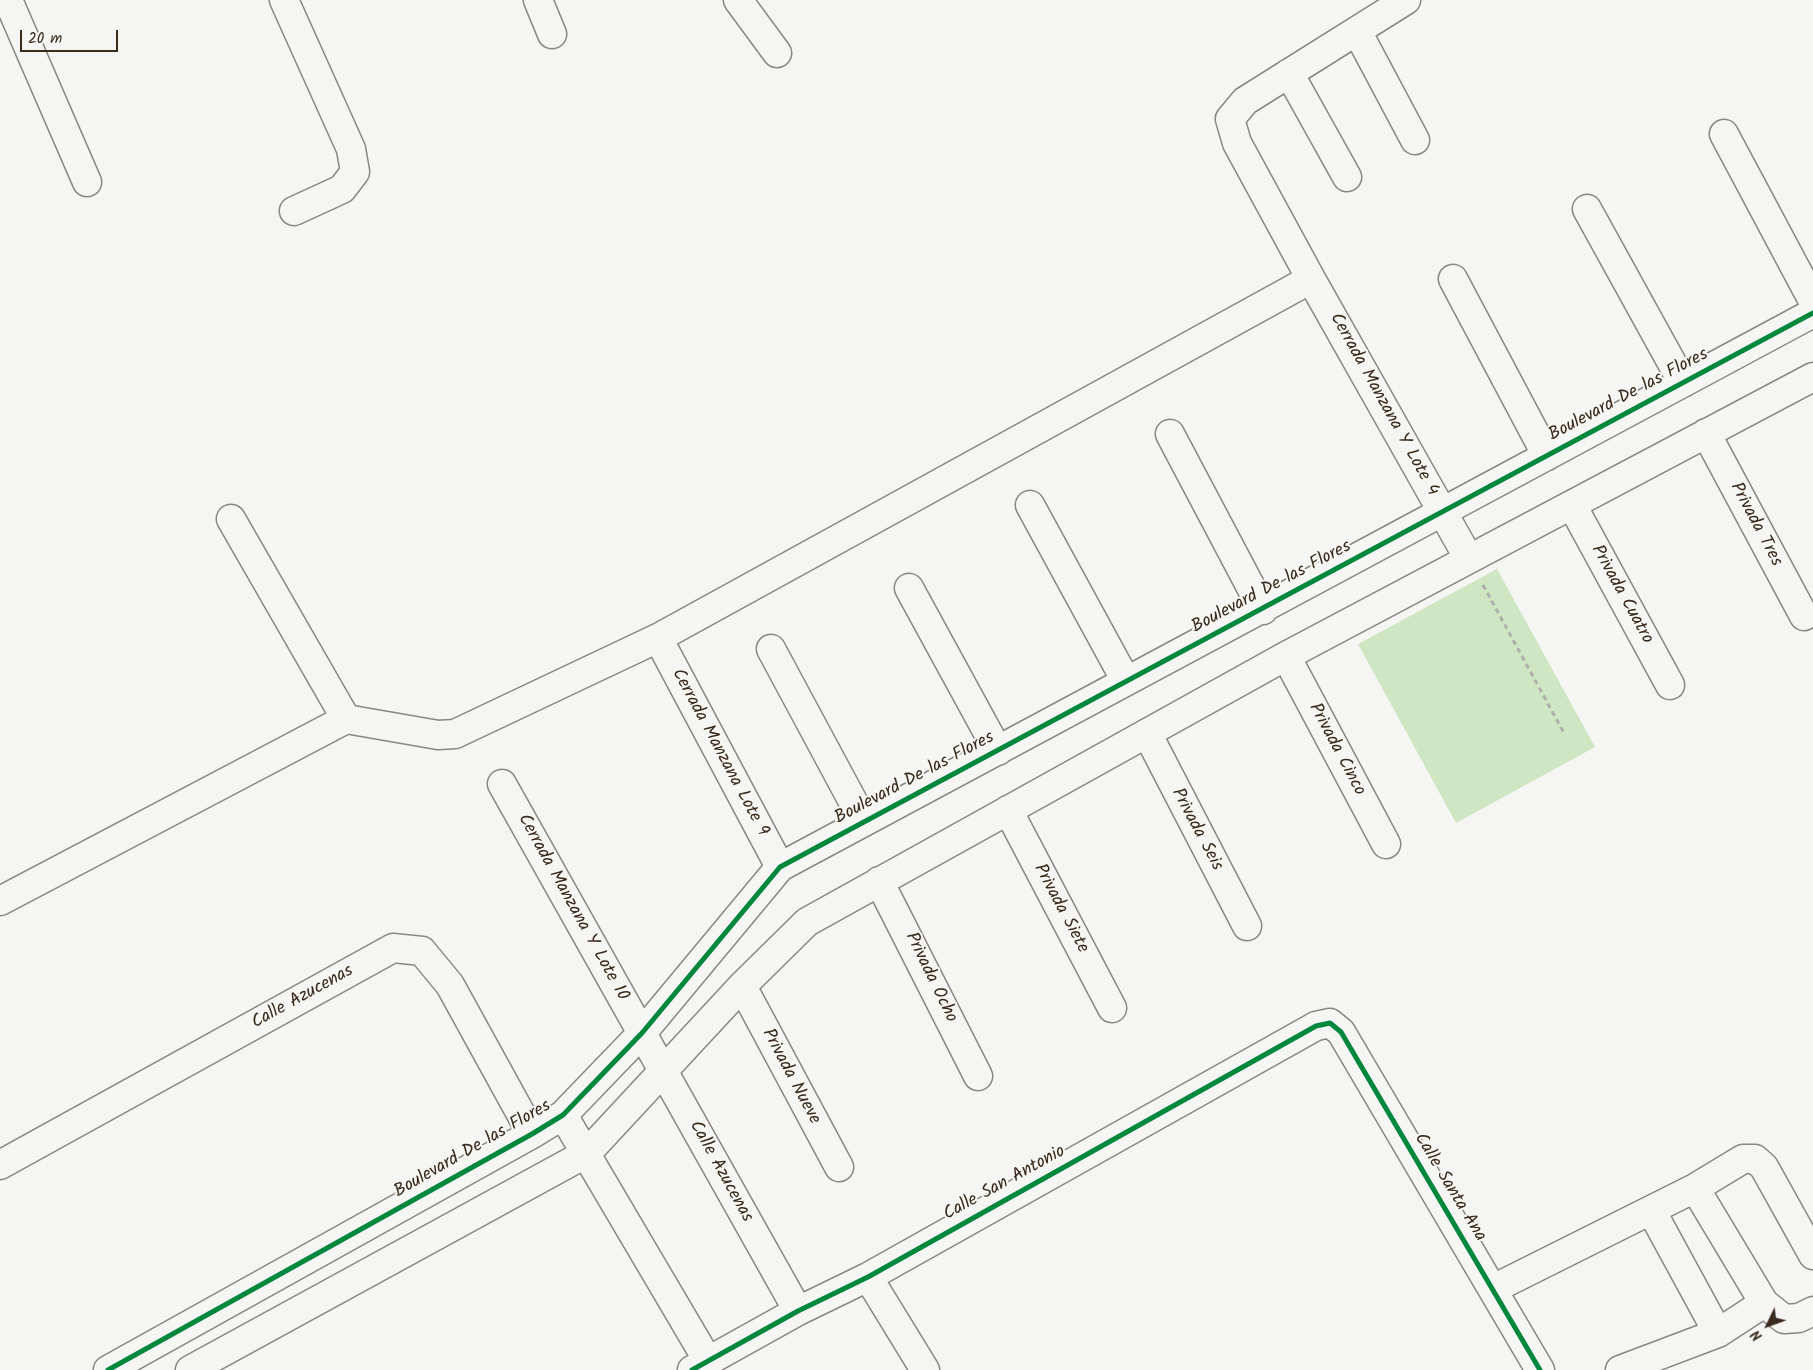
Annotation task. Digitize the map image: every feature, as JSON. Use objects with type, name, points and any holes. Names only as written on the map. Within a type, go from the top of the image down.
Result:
[{"type":"street","points":[[8,0],[87,182]]},
{"type":"street","points":[[284,0],[351,149],[355,172],[342,189],[294,211]]},
{"type":"street","points":[[538,0],[552,34]]},
{"type":"street","points":[[738,0],[777,53]]},
{"type":"street","points":[[1347,177],[1289,73],[1406,0]]},
{"type":"street","points":[[1357,31],[1415,140]]},
{"type":"street","name":"Cerrada Manzana Y Lote 4","points":[[1289,73],[1245,101],[1230,119],[1237,143],[1311,279],[1469,558]]},
{"type":"street","points":[[1724,134],[1813,301]]},
{"type":"street","points":[[1588,209],[1683,383]]},
{"type":"street","points":[[0,901],[346,719],[438,735],[455,734],[658,638],[1311,279]]},
{"type":"street","points":[[1453,279],[1547,456]]},
{"type":"street","name":"Boulevard De las Flores","points":[[108,1370],[563,1115],[642,1032],[780,868],[1813,313]]},
{"type":"street","points":[[190,1370],[587,1153],[742,986],[807,922],[1286,656],[1813,377]]},
{"type":"street","name":"Privada Tres","points":[[1706,433],[1804,616]]},
{"type":"street","points":[[1170,434],[1263,610]]},
{"type":"street","points":[[1030,505],[1126,681]]},
{"type":"street","name":"Privada Cuatro","points":[[1572,505],[1670,685]]},
{"type":"street","points":[[231,519],[346,719]]},
{"type":"street","points":[[909,588],[998,751]]},
{"type":"street","name":"Cerrada Manzana Lote 9","points":[[658,638],[780,868]]},
{"type":"street","points":[[771,649],[864,822]]},
{"type":"street","name":"Privada Cinco","points":[[1286,656],[1386,844]]},
{"type":"street","name":"Privada Seis","points":[[1147,733],[1247,926]]},
{"type":"street","name":"Cerrada Manzana Y Lote 10","points":[[502,784],[642,1032]]},
{"type":"street","name":"Privada Siete","points":[[1008,810],[1112,1008]]},
{"type":"street","name":"Privada Ocho","points":[[879,882],[978,1076]]},
{"type":"street","name":"Calle Azucenas","points":[[0,1165],[392,948],[422,951],[450,985],[532,1134]]},
{"type":"street","name":"Privada Nueve","points":[[742,986],[839,1167]]},
{"type":"street","name":"Calle San Antonio","points":[[700,1366],[798,1311],[868,1277],[1316,1026],[1330,1023]]},
{"type":"street","name":"Calle Santa Ana","points":[[1330,1023],[1341,1032],[1540,1370]]},
{"type":"street","name":"Calle Azucenas","points":[[642,1032],[798,1311]]},
{"type":"street","points":[[563,1115],[587,1153],[700,1366]]},
{"type":"street","points":[[1494,1290],[1695,1188],[1743,1159],[1755,1159],[1764,1167],[1813,1255]]},
{"type":"street","points":[[1695,1188],[1764,1303],[1784,1319],[1798,1318],[1813,1311]]},
{"type":"street","points":[[1651,1210],[1718,1333]]},
{"type":"street","points":[[868,1277],[924,1370]]},
{"type":"street","points":[[1620,1370],[1718,1333],[1764,1303]]},
{"type":"path","points":[[1469,558],[1564,733]]},
{"type":"green space","points":[[1497,569],[1595,747],[1456,823],[1358,644]]},
{"type":"cycle path","points":[[108,1370],[563,1115],[642,1033],[780,867],[1813,313]]},
{"type":"cycle path","points":[[692,1370],[798,1311],[868,1277],[1316,1026],[1330,1023],[1341,1032],[1540,1370]]}]
